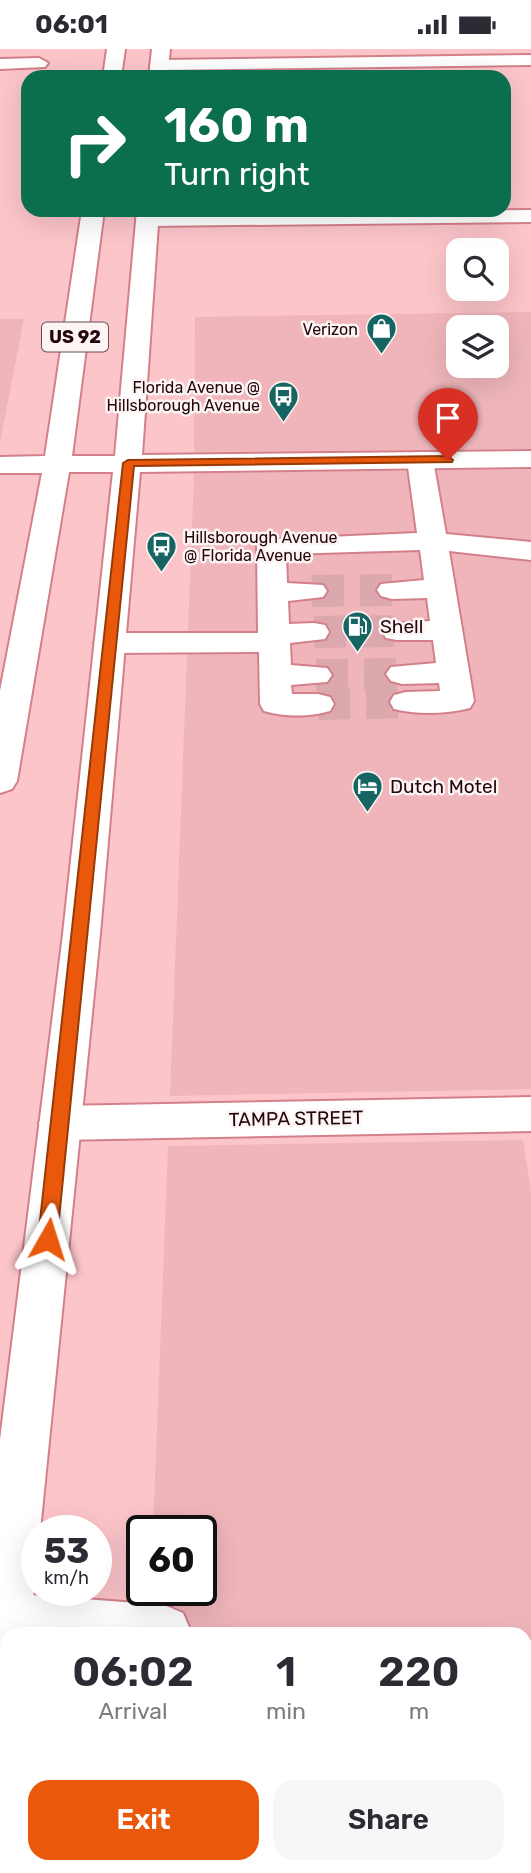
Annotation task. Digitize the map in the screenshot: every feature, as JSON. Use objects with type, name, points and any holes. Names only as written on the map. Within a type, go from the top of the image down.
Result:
[{"type":"main road","points":[[113,70],[116,49]]},
{"type":"main road","points":[[159,64],[531,60]]},
{"type":"main road","points":[[0,64],[39,63]]},
{"type":"main road","points":[[511,216],[531,216]]},
{"type":"main road","name":"US 92","points":[[0,781],[57,464],[92,217]]},
{"type":"main road","name":"US 92","points":[[1,1627],[60,1123],[110,643],[148,217]]},
{"type":"main road","points":[[0,465],[531,459]]},
{"type":"main road","points":[[404,688],[454,672],[420,460]]},
{"type":"main road","points":[[317,689],[275,675],[271,546],[433,541],[531,551]]},
{"type":"main road","points":[[392,590],[441,589]]},
{"type":"main road","points":[[273,591],[312,591]]},
{"type":"main road","points":[[397,631],[447,630]]},
{"type":"main road","points":[[110,643],[274,638],[314,632]]},
{"type":"main road","name":"TAMPA STREET","points":[[60,1123],[531,1114]]},
{"type":"shaded area","points":[[531,312],[531,449],[194,452],[195,317]]},
{"type":"shaded area","points":[[0,319],[24,319],[0,442]]},
{"type":"shaded area","points":[[531,469],[531,1089],[170,1096],[194,473]]},
{"type":"shaded area","points":[[523,1140],[531,1190],[531,1627],[149,1627],[150,1606],[217,1606],[217,1515],[154,1515],[168,1146]]},
{"type":"tunnel","points":[[312,591],[392,590]]},
{"type":"tunnel","points":[[314,632],[397,631]]},
{"type":"tunnel","points":[[316,675],[402,674]]},
{"type":"tunnel","points":[[318,704],[406,702]]},
{"type":"place","name":"Verizon","points":[[381,356]]},
{"type":"place","name":"Florida Avenue @ Hillsborough Avenue","points":[[283,423]]},
{"type":"place","name":"Hillsborough Avenue @ Florida Avenue","points":[[161,573]]},
{"type":"place","name":"Shell","points":[[357,653]]},
{"type":"place","name":"Dutch Motel","points":[[367,813]]},
{"type":"route","points":[[48,1239],[128,463],[448,460]]}]
